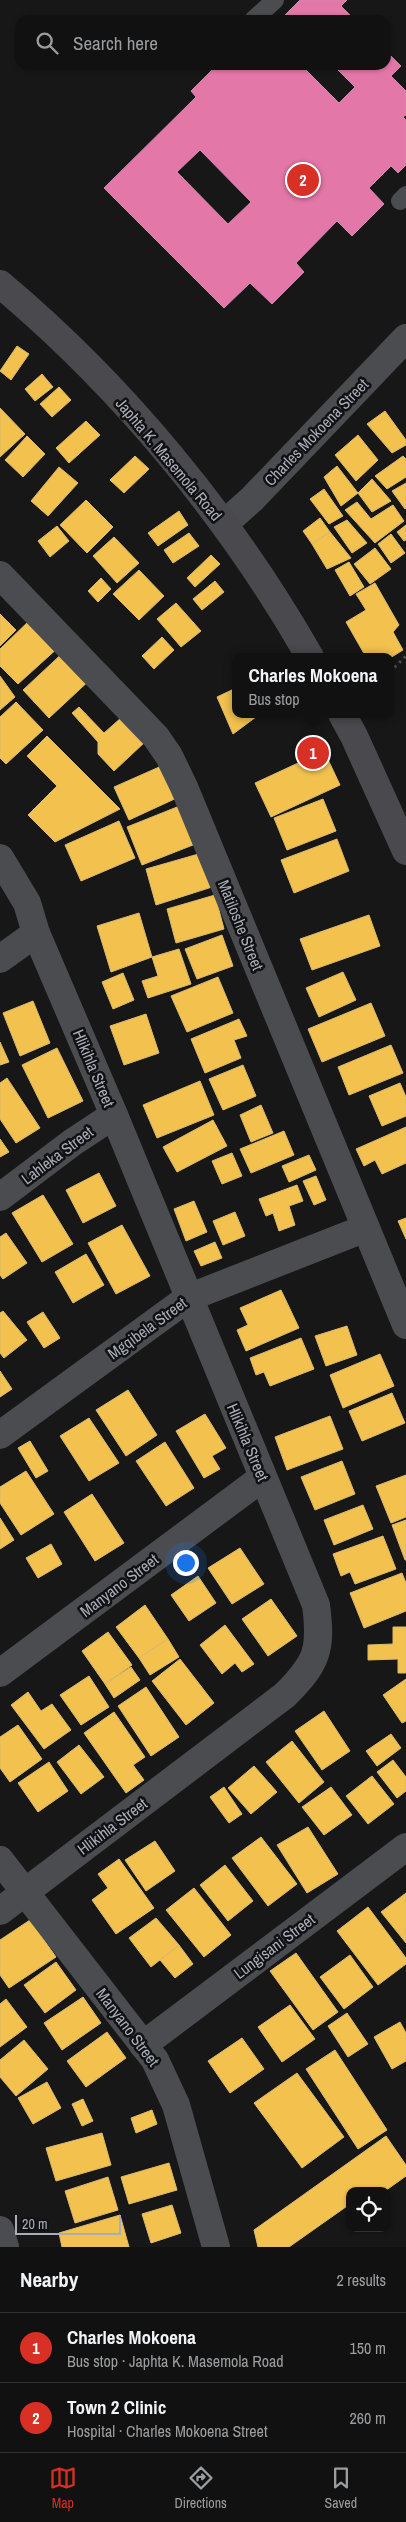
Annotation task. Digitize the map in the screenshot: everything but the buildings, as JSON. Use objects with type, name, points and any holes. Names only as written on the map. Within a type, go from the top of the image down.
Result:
[{"type":"main road","name":"Japhta K. Masemola Road","points":[[0,284],[84,360],[155,439],[224,524],[266,585],[308,653]]},
{"type":"main road","points":[[344,718],[359,745],[406,851]]},
{"type":"street","name":"Charles Mokoena Street","points":[[224,524],[252,498],[406,338]]},
{"type":"street","name":"Matiloshe Street","points":[[0,575],[156,737],[169,756],[406,1325]]},
{"type":"street","name":"Hlikihla Street","points":[[0,858],[27,903],[36,933],[114,1115],[262,1478],[316,1605],[320,1634],[316,1652],[307,1674],[285,1695],[0,1910]]},
{"type":"street","points":[[0,960],[36,933]]},
{"type":"street","name":"Lahleka Street","points":[[0,1197],[73,1142],[114,1115]]},
{"type":"street","name":"Mgqibela Street","points":[[0,1435],[188,1298],[366,1228]]},
{"type":"street","name":"Manyano Street","points":[[0,1674],[262,1478]]},
{"type":"street","name":"Lungisani Street","points":[[143,2045],[406,1847]]},
{"type":"street","name":"Manyano Street","points":[[0,1860],[156,2060],[176,2105],[216,2247]]},
{"type":"street","points":[[0,2230],[5,2247]]},
{"type":"lane","points":[[258,15],[275,0]]},
{"type":"path","points":[[394,668],[406,656]]},
{"type":"place","name":"Town 2 Clinic","points":[[303,180]]},
{"type":"place","name":"Charles Mokoena","points":[[313,753]]}]
